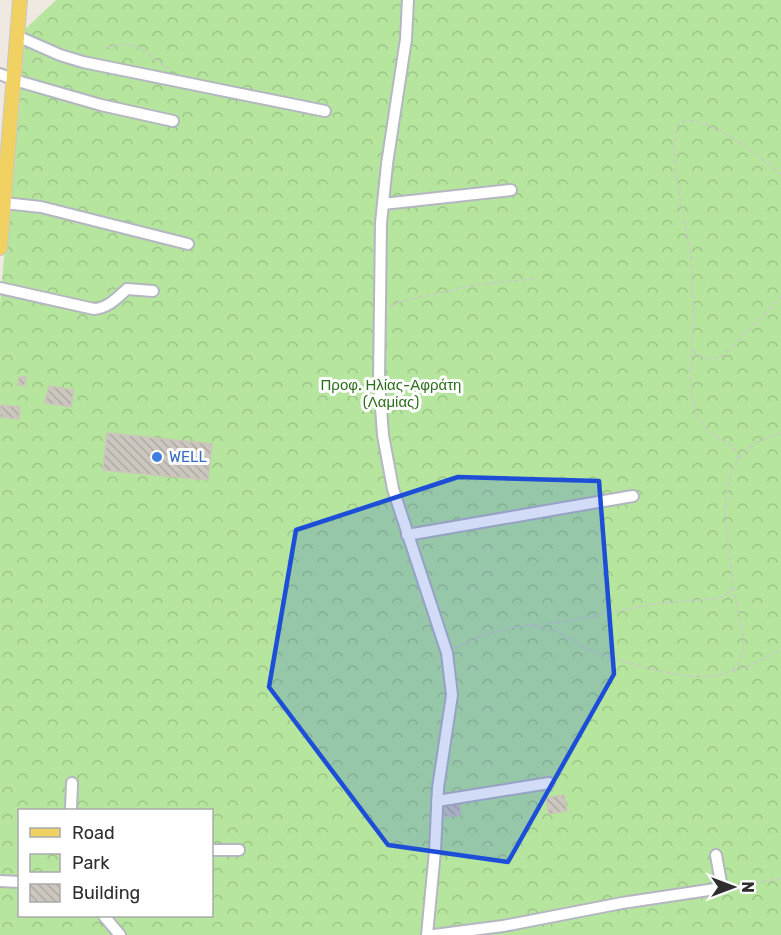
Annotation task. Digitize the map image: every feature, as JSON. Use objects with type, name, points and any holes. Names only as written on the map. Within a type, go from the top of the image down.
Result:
[{"type":"main road","points":[[0,248],[20,0]]},
{"type":"street","points":[[408,0],[406,39],[383,204],[379,380],[383,435],[393,489],[447,653],[452,695],[437,801],[427,935]]},
{"type":"street","points":[[17,36],[60,55],[83,62],[325,111]]},
{"type":"street","points":[[0,74],[101,105],[173,121]]},
{"type":"street","points":[[383,204],[511,190]]},
{"type":"street","points":[[4,203],[41,207],[188,244]]},
{"type":"street","points":[[0,288],[94,309],[111,303],[127,289],[153,291]]},
{"type":"street","points":[[407,535],[633,496]]},
{"type":"street","points":[[70,809],[72,783]]},
{"type":"street","points":[[437,801],[549,783]]},
{"type":"street","points":[[213,850],[239,850]]},
{"type":"street","points":[[434,935],[503,926],[622,903],[722,888],[716,855]]},
{"type":"street","points":[[0,881],[18,882]]},
{"type":"street","points":[[106,917],[120,935]]},
{"type":"path","points":[[106,48],[116,45],[138,46],[165,67],[178,73],[185,84]]},
{"type":"path","points":[[739,459],[734,447],[709,431],[700,421],[690,386],[692,267],[681,206],[674,144],[675,131],[679,123],[685,120],[695,121],[728,136],[781,174]]},
{"type":"path","points":[[379,317],[395,303],[475,285],[533,279]]},
{"type":"path","points":[[692,349],[708,359],[724,355],[781,297]]},
{"type":"path","points":[[730,671],[739,664],[742,656],[742,643],[727,537],[725,496],[727,486],[739,459],[746,450],[756,443],[781,433]]},
{"type":"path","points":[[447,653],[468,640],[514,627],[562,622],[660,603],[714,599],[725,596],[733,586]]},
{"type":"path","points":[[530,626],[556,631],[582,647],[635,665],[698,677],[716,677],[752,664],[781,650]]},
{"type":"path","points":[[722,888],[733,888],[781,878]]},
{"type":"highlighted area","points":[[458,477],[599,481],[614,674],[508,862],[388,845],[269,687],[296,530]]},
{"type":"green space","name":"Προφ. Ηλίας-Αφράτη (Λαμίας)","points":[[56,0],[781,0],[781,935],[0,935],[0,305],[23,31]]},
{"type":"building","points":[[19,377],[26,377],[25,385],[18,385]]},
{"type":"building","points":[[49,386],[74,390],[71,407],[45,403]]},
{"type":"building","points":[[1,405],[20,407],[19,419],[0,417]]},
{"type":"building","name":"WELL","points":[[107,433],[212,444],[208,480],[103,470]]},
{"type":"building","points":[[564,795],[567,811],[549,814],[546,798]]},
{"type":"building","points":[[459,801],[461,815],[444,817],[442,804]]},
{"type":"place","name":"WELL","points":[[157,457]]}]
